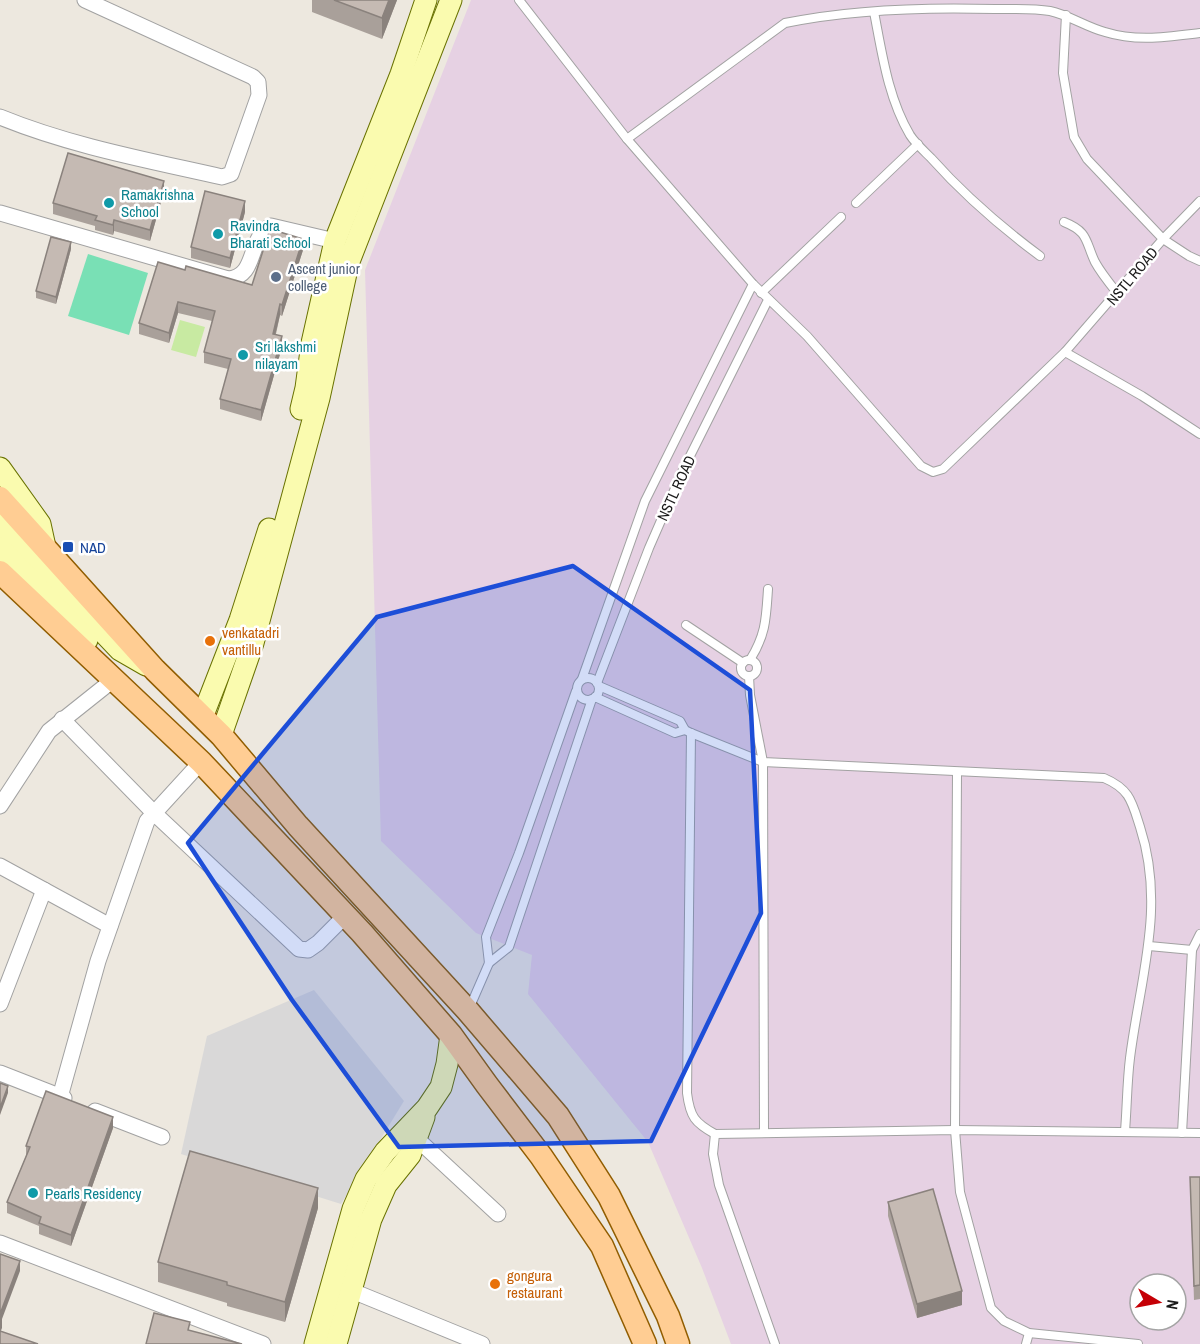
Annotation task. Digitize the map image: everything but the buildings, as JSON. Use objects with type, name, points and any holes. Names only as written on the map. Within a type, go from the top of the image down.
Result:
[{"type":"main road","points":[[0,498],[8,520],[45,547],[155,670],[203,715],[298,826],[468,1011],[558,1116],[609,1196],[668,1316],[678,1344]]},
{"type":"main road","points":[[4,580],[201,762],[345,916],[451,1035],[541,1156],[602,1246],[645,1344]]},
{"type":"street","points":[[0,117],[51,136],[111,152],[222,177],[231,174],[259,95],[258,82],[253,77],[85,0]]},
{"type":"street","points":[[203,715],[240,620],[274,512],[306,388],[312,343],[335,241],[400,74],[426,0]]},
{"type":"street","points":[[221,735],[253,643],[319,398],[348,264],[451,0]]},
{"type":"street","points":[[0,213],[228,279],[237,279],[243,274],[261,235],[271,226],[335,241]]},
{"type":"street","points":[[0,468],[40,524],[45,547]]},
{"type":"street","points":[[8,520],[120,650],[155,670]]},
{"type":"street","points":[[0,548],[107,662],[132,697]]},
{"type":"street","points":[[0,806],[49,731],[113,680]]},
{"type":"street","points":[[62,719],[154,813],[299,949],[308,950],[318,943],[345,916]]},
{"type":"street","points":[[60,1097],[98,961],[147,821],[201,762]]},
{"type":"street","points":[[0,866],[110,926]]},
{"type":"street","points":[[0,1004],[44,890]]},
{"type":"street","points":[[315,1344],[353,1209],[366,1179],[385,1152],[427,1108],[441,1087],[451,1035]]},
{"type":"street","points":[[0,1073],[162,1137]]},
{"type":"street","points":[[336,1344],[371,1219],[386,1185],[410,1155],[427,1108]]},
{"type":"street","points":[[416,1138],[498,1214]]},
{"type":"street","points":[[0,1243],[263,1344]]},
{"type":"street","points":[[350,1290],[482,1344]]},
{"type":"lane","name":"NSTL ROAD","points":[[519,0],[627,140],[753,284],[807,336],[921,466],[933,472],[943,469],[1065,352],[1118,294],[1163,239],[1200,201]]},
{"type":"lane","points":[[627,140],[785,23],[808,18],[959,8],[1048,10],[1066,15],[1104,32],[1130,38],[1143,39],[1200,33]]},
{"type":"lane","points":[[874,12],[888,79],[910,136],[946,175],[1009,233],[1040,256]]},
{"type":"lane","points":[[1066,15],[1063,73],[1074,137],[1087,159],[1163,239],[1200,261]]},
{"type":"lane","points":[[856,203],[918,144]]},
{"type":"lane","points":[[761,293],[841,217]]},
{"type":"lane","points":[[1064,222],[1076,227],[1087,238],[1095,262],[1118,294]]},
{"type":"lane","points":[[468,1011],[489,963],[486,937],[519,853],[577,684],[582,679],[645,501],[753,284]]},
{"type":"lane","name":"NSTL ROAD","points":[[489,963],[509,947],[593,698],[598,694],[598,685],[649,548],[683,470],[768,300]]},
{"type":"lane","points":[[1065,352],[1142,396],[1200,434]]},
{"type":"lane","points":[[749,676],[742,673],[741,668],[759,644],[765,627],[768,589]]},
{"type":"lane","points":[[686,624],[746,662],[754,663],[756,670],[753,675],[749,676]]},
{"type":"lane","points":[[749,676],[750,695],[763,762],[764,1132]]},
{"type":"lane","points":[[582,679],[589,677],[598,685],[680,721],[688,732],[687,1093],[689,1107],[694,1120],[699,1125],[715,1134],[955,1130],[1200,1133]]},
{"type":"lane","points":[[576,691],[584,700],[593,698],[675,733],[688,732],[763,762],[957,773],[1104,778],[1117,784],[1132,800],[1150,861],[1152,900],[1149,946],[1130,1059],[1125,1131]]},
{"type":"lane","points":[[957,773],[955,1130],[960,1192],[991,1308],[1004,1321],[1029,1333],[1138,1344]]},
{"type":"lane","points":[[1182,1133],[1192,950],[1200,934]]},
{"type":"lane","points":[[1149,946],[1192,950]]},
{"type":"lane","points":[[715,1134],[713,1154],[719,1185],[775,1344]]},
{"type":"lane","points":[[1026,1344],[1029,1333]]},
{"type":"highlighted area","points":[[573,566],[750,690],[761,913],[651,1141],[399,1147],[292,1000],[188,843],[377,617]]},
{"type":"shaded area","points":[[471,0],[1200,0],[1200,1344],[731,1344],[702,1268],[648,1142],[528,994],[532,955],[476,933],[381,841],[365,270]]},
{"type":"shaded area","points":[[314,990],[404,1101],[341,1204],[181,1154],[207,1036]]},
{"type":"green space","points":[[88,254],[148,273],[129,335],[68,316]]},
{"type":"green space","points":[[180,320],[205,327],[196,357],[171,350]]},
{"type":"place","name":"Ramakrishna School","points":[[109,203]]},
{"type":"place","name":"Ravindra Bharati School","points":[[218,234]]},
{"type":"place","name":"Ascent junior college","points":[[276,277]]},
{"type":"place","name":"Sri lakshmi nilayam","points":[[243,355]]},
{"type":"place","name":"NAD","points":[[68,547]]},
{"type":"place","name":"venkatadri vantillu","points":[[210,641]]},
{"type":"place","name":"Pearls Residency","points":[[33,1193]]},
{"type":"place","name":"gongura restaurant","points":[[495,1284]]}]
